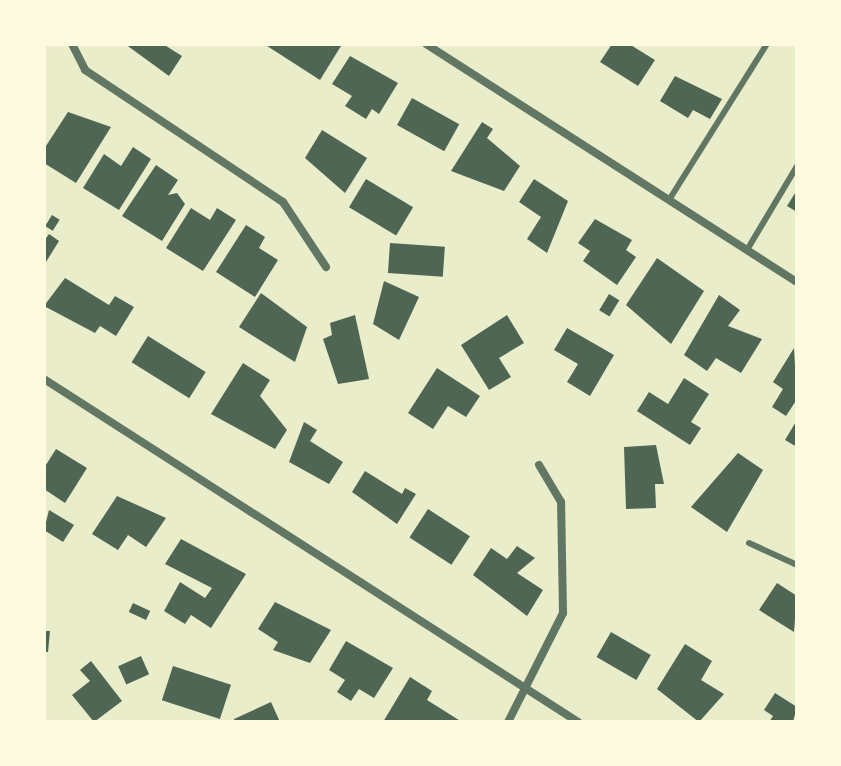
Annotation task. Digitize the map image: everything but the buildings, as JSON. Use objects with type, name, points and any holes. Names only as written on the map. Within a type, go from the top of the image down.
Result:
[{"type":"street","points":[[72,44],[85,70],[283,202],[326,267]]},
{"type":"street","points":[[426,44],[797,282]]},
{"type":"street","points":[[44,379],[578,722]]},
{"type":"street","points":[[508,722],[527,690],[563,613],[566,575],[561,502],[539,465]]},
{"type":"lane","points":[[669,200],[767,44]]},
{"type":"lane","points":[[747,250],[797,166]]},
{"type":"lane","points":[[749,543],[797,565]]}]
